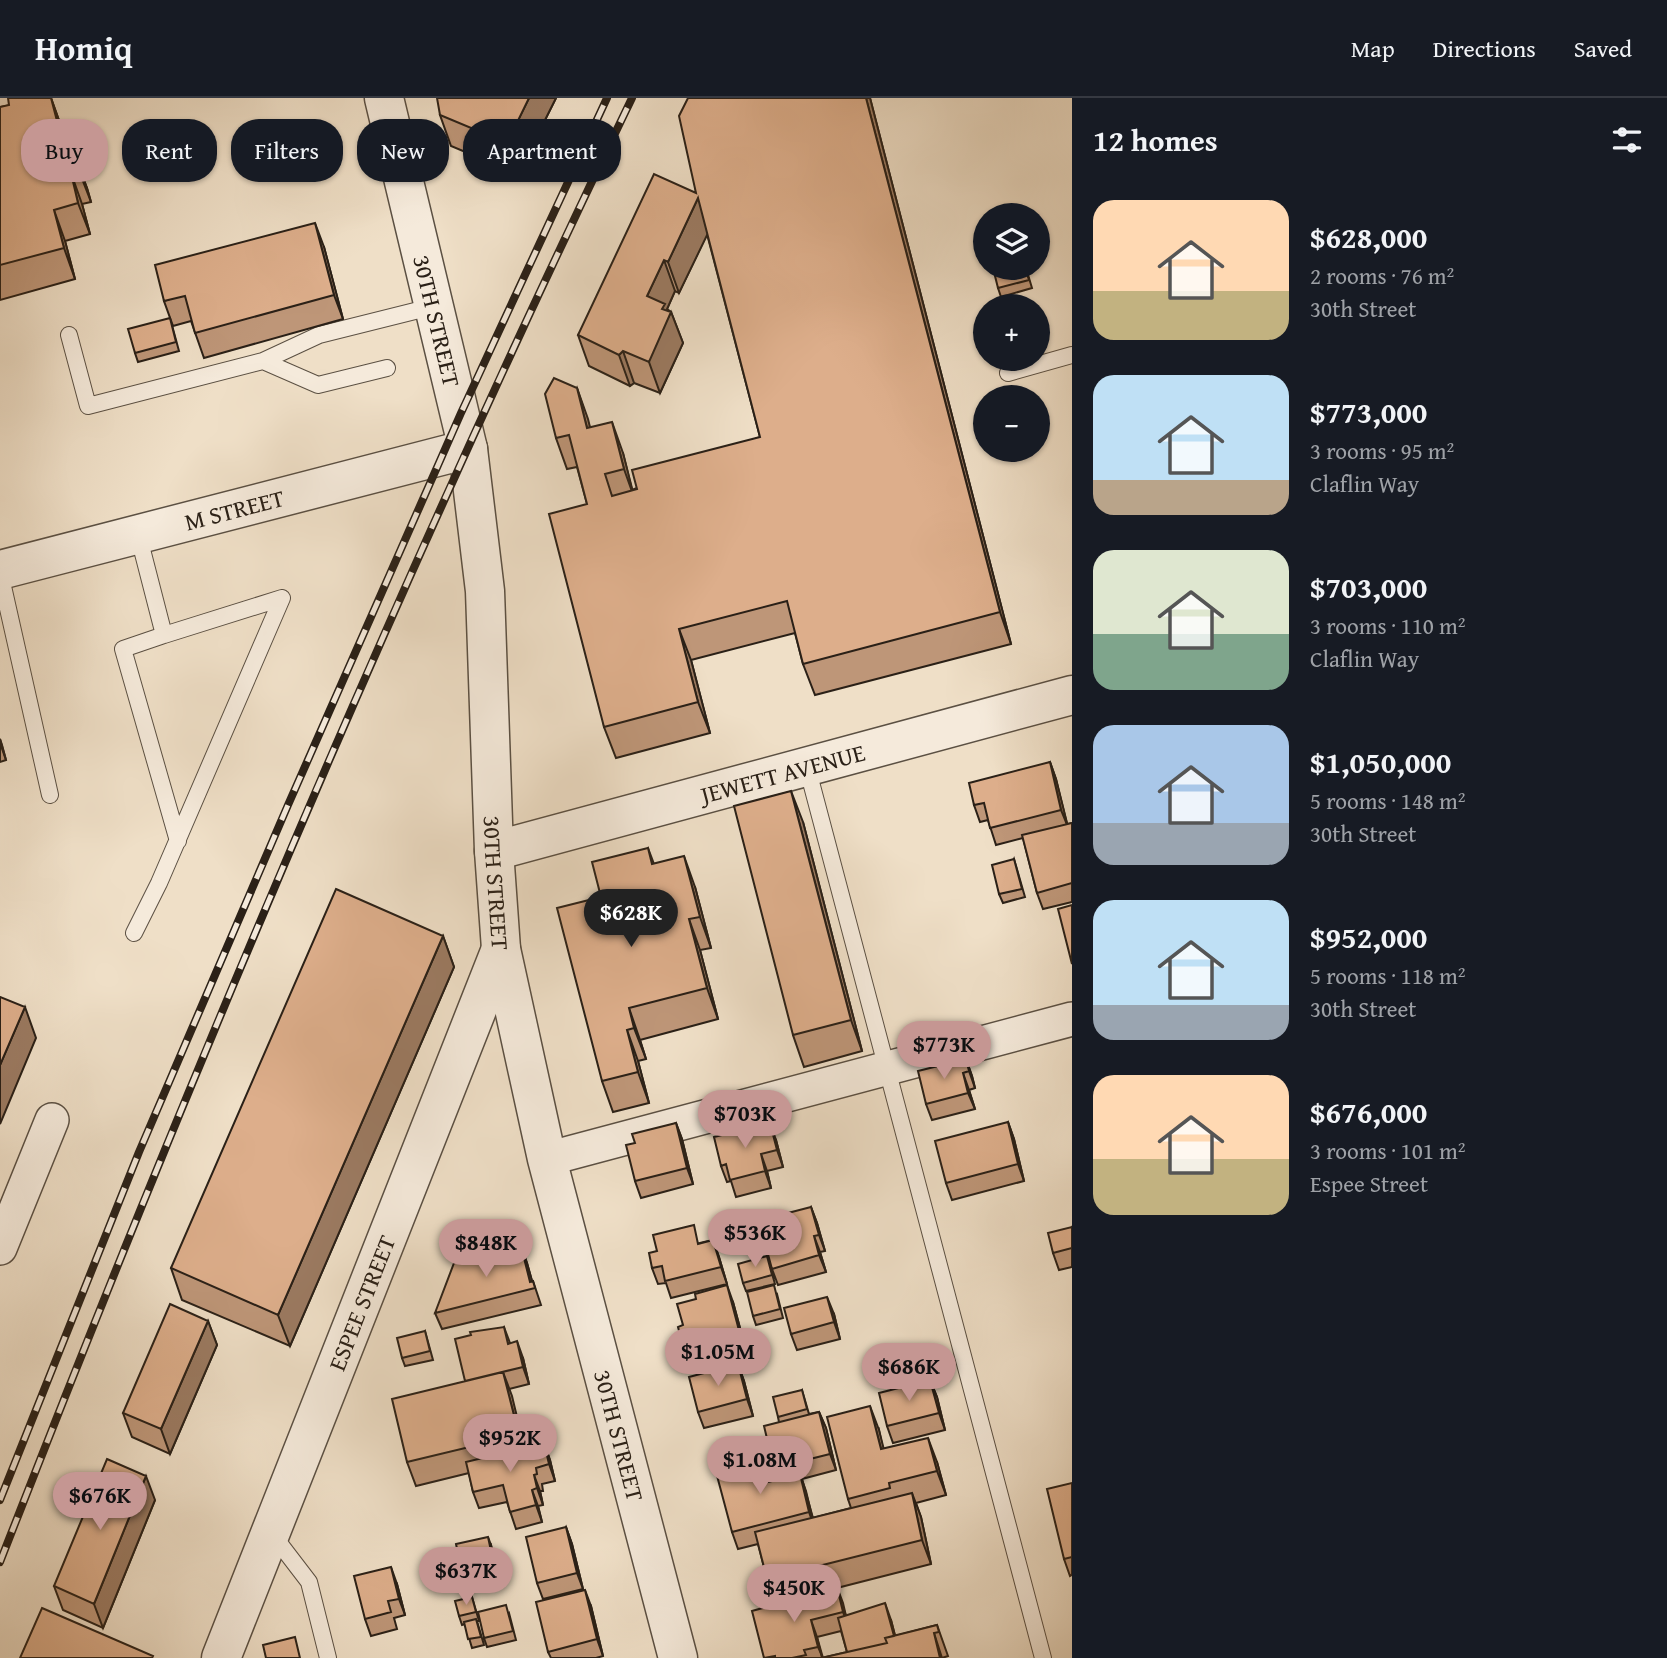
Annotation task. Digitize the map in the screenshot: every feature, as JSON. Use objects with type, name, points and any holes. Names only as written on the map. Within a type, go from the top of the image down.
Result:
[{"type":"street","name":"30TH STREET","points":[[384,98],[468,449],[485,591],[494,851],[501,949],[547,1159],[678,1658]]},
{"type":"street","name":"M STREET","points":[[0,571],[468,449]]},
{"type":"street","name":"JEWETT AVENUE","points":[[494,851],[1072,695]]},
{"type":"street","name":"ESPEE STREET","points":[[221,1658],[501,949]]},
{"type":"street","points":[[547,1159],[1072,1018]]},
{"type":"street","points":[[0,1248],[51,1120]]},
{"type":"lane","points":[[69,335],[88,406],[263,361],[319,335],[435,306]]},
{"type":"lane","points":[[1009,373],[1072,355]]},
{"type":"lane","points":[[263,361],[318,385],[387,368]]},
{"type":"lane","points":[[138,534],[164,635]]},
{"type":"lane","points":[[0,571],[50,796]]},
{"type":"lane","points":[[134,933],[178,841],[282,598],[123,649],[178,841]]},
{"type":"lane","points":[[807,766],[1043,1658]]},
{"type":"lane","points":[[271,1532],[309,1582],[328,1658]]},
{"type":"building","points":[[8,98],[51,98],[57,119],[21,119],[21,182],[73,182],[78,203],[54,210],[64,248],[0,265],[0,107],[9,105]]},
{"type":"building","points":[[437,98],[529,98],[519,119],[463,119],[463,125],[440,115]]},
{"type":"building","points":[[688,98],[866,98],[1000,612],[803,664],[787,601],[679,629],[698,702],[604,727],[549,514],[587,504],[569,435],[556,438],[545,394],[554,378],[577,388],[587,428],[612,422],[624,469],[605,474],[612,496],[637,489],[632,470],[760,437],[698,198],[668,262],[664,260],[647,296],[665,304],[662,309],[671,312],[649,362],[623,351],[619,355],[578,335],[654,174],[696,193],[679,116]]},
{"type":"building","points":[[315,223],[334,295],[195,333],[185,296],[164,301],[155,265]]},
{"type":"building","points":[[996,280],[1029,280],[998,288]]},
{"type":"building","points":[[170,318],[176,342],[135,353],[128,329]]},
{"type":"building","points":[[1050,762],[1061,810],[990,828],[984,803],[974,805],[969,783]]},
{"type":"building","points":[[791,791],[851,1020],[793,1035],[734,806]]},
{"type":"building","points":[[1072,823],[1072,883],[1037,893],[1022,835]]},
{"type":"building","points":[[648,848],[652,864],[684,856],[700,917],[689,919],[707,988],[629,1008],[634,1028],[627,1030],[638,1072],[602,1081],[557,908],[601,897],[592,862]]},
{"type":"building","points":[[1014,859],[1022,889],[999,894],[992,865]]},
{"type":"building","points":[[336,889],[443,936],[278,1315],[171,1268]]},
{"type":"building","points":[[1072,905],[1072,964],[1058,909]]},
{"type":"building","points":[[0,997],[25,1007],[0,1065]]},
{"type":"building","points":[[966,1059],[969,1071],[963,1073],[968,1093],[926,1104],[918,1071]]},
{"type":"building","points":[[1008,1122],[1018,1164],[946,1183],[935,1141]]},
{"type":"building","points":[[676,1123],[687,1168],[635,1181],[626,1145],[635,1143],[632,1134]]},
{"type":"building","points":[[770,1123],[777,1150],[761,1154],[765,1171],[730,1180],[726,1164],[721,1166],[714,1137]]},
{"type":"building","points":[[811,1207],[819,1235],[814,1236],[819,1255],[772,1269],[766,1247],[790,1241],[784,1214]]},
{"type":"building","points":[[694,1225],[698,1244],[713,1240],[721,1267],[665,1281],[662,1266],[652,1268],[649,1253],[657,1251],[653,1235]]},
{"type":"building","points":[[1072,1227],[1072,1248],[1053,1253],[1048,1233]]},
{"type":"building","points":[[521,1246],[530,1282],[533,1281],[535,1288],[435,1313],[454,1263]]},
{"type":"building","points":[[767,1256],[772,1275],[743,1283],[738,1264]]},
{"type":"building","points":[[727,1285],[741,1338],[685,1352],[678,1327],[683,1325],[677,1304],[696,1299],[695,1294]]},
{"type":"building","points":[[774,1285],[780,1309],[753,1316],[747,1292]]},
{"type":"building","points":[[827,1297],[834,1322],[791,1334],[784,1308]]},
{"type":"building","points":[[170,1304],[208,1321],[161,1429],[123,1413]]},
{"type":"building","points":[[504,1327],[508,1344],[517,1341],[523,1367],[465,1381],[455,1339],[471,1335],[470,1332]]},
{"type":"building","points":[[425,1331],[430,1351],[402,1358],[397,1338]]},
{"type":"building","points":[[738,1364],[747,1399],[698,1412],[689,1377]]},
{"type":"building","points":[[503,1372],[519,1435],[407,1462],[392,1399]]},
{"type":"building","points":[[930,1380],[939,1413],[887,1426],[879,1393]]},
{"type":"building","points":[[802,1390],[807,1409],[778,1417],[773,1397]]},
{"type":"building","points":[[870,1406],[881,1449],[928,1438],[937,1471],[889,1483],[890,1488],[848,1499],[827,1417]]},
{"type":"building","points":[[819,1412],[830,1454],[774,1468],[764,1426]]},
{"type":"building","points":[[544,1443],[549,1464],[536,1468],[537,1474],[534,1475],[537,1488],[532,1490],[536,1505],[510,1512],[503,1485],[473,1492],[466,1462]]},
{"type":"building","points":[[107,1459],[146,1476],[94,1604],[54,1586]]},
{"type":"building","points":[[763,1460],[768,1482],[800,1474],[809,1512],[732,1532],[716,1472]]},
{"type":"building","points":[[1072,1483],[1072,1557],[1064,1559],[1047,1489]]},
{"type":"building","points":[[912,1493],[922,1540],[767,1579],[755,1532]]},
{"type":"building","points":[[566,1527],[577,1573],[537,1583],[526,1537]]},
{"type":"building","points":[[488,1537],[495,1569],[463,1577],[456,1544]]},
{"type":"building","points":[[391,1567],[399,1599],[388,1601],[391,1612],[365,1619],[354,1576]]},
{"type":"building","points":[[837,1587],[843,1612],[811,1620],[818,1647],[804,1650],[806,1655],[792,1658],[764,1658],[752,1611]]},
{"type":"building","points":[[585,1590],[597,1639],[548,1652],[536,1602]]},
{"type":"building","points":[[472,1597],[476,1612],[459,1616],[455,1601]]},
{"type":"building","points":[[885,1603],[894,1636],[885,1638],[887,1643],[847,1652],[838,1618]]},
{"type":"building","points":[[506,1605],[513,1631],[484,1638],[478,1612]]},
{"type":"building","points":[[42,1608],[153,1656],[20,1658]]},
{"type":"building","points":[[476,1619],[481,1637],[468,1639],[464,1622]]},
{"type":"building","points":[[937,1625],[939,1632],[934,1633],[940,1658],[821,1658],[887,1643],[885,1638]]},
{"type":"building","points":[[295,1637],[300,1658],[266,1658],[263,1645]]},
{"type":"railway","points":[[0,1500],[139,1152],[288,805],[461,413],[607,98]]},
{"type":"railway","points":[[0,1562],[148,1192],[302,824],[463,459],[632,98]]}]
